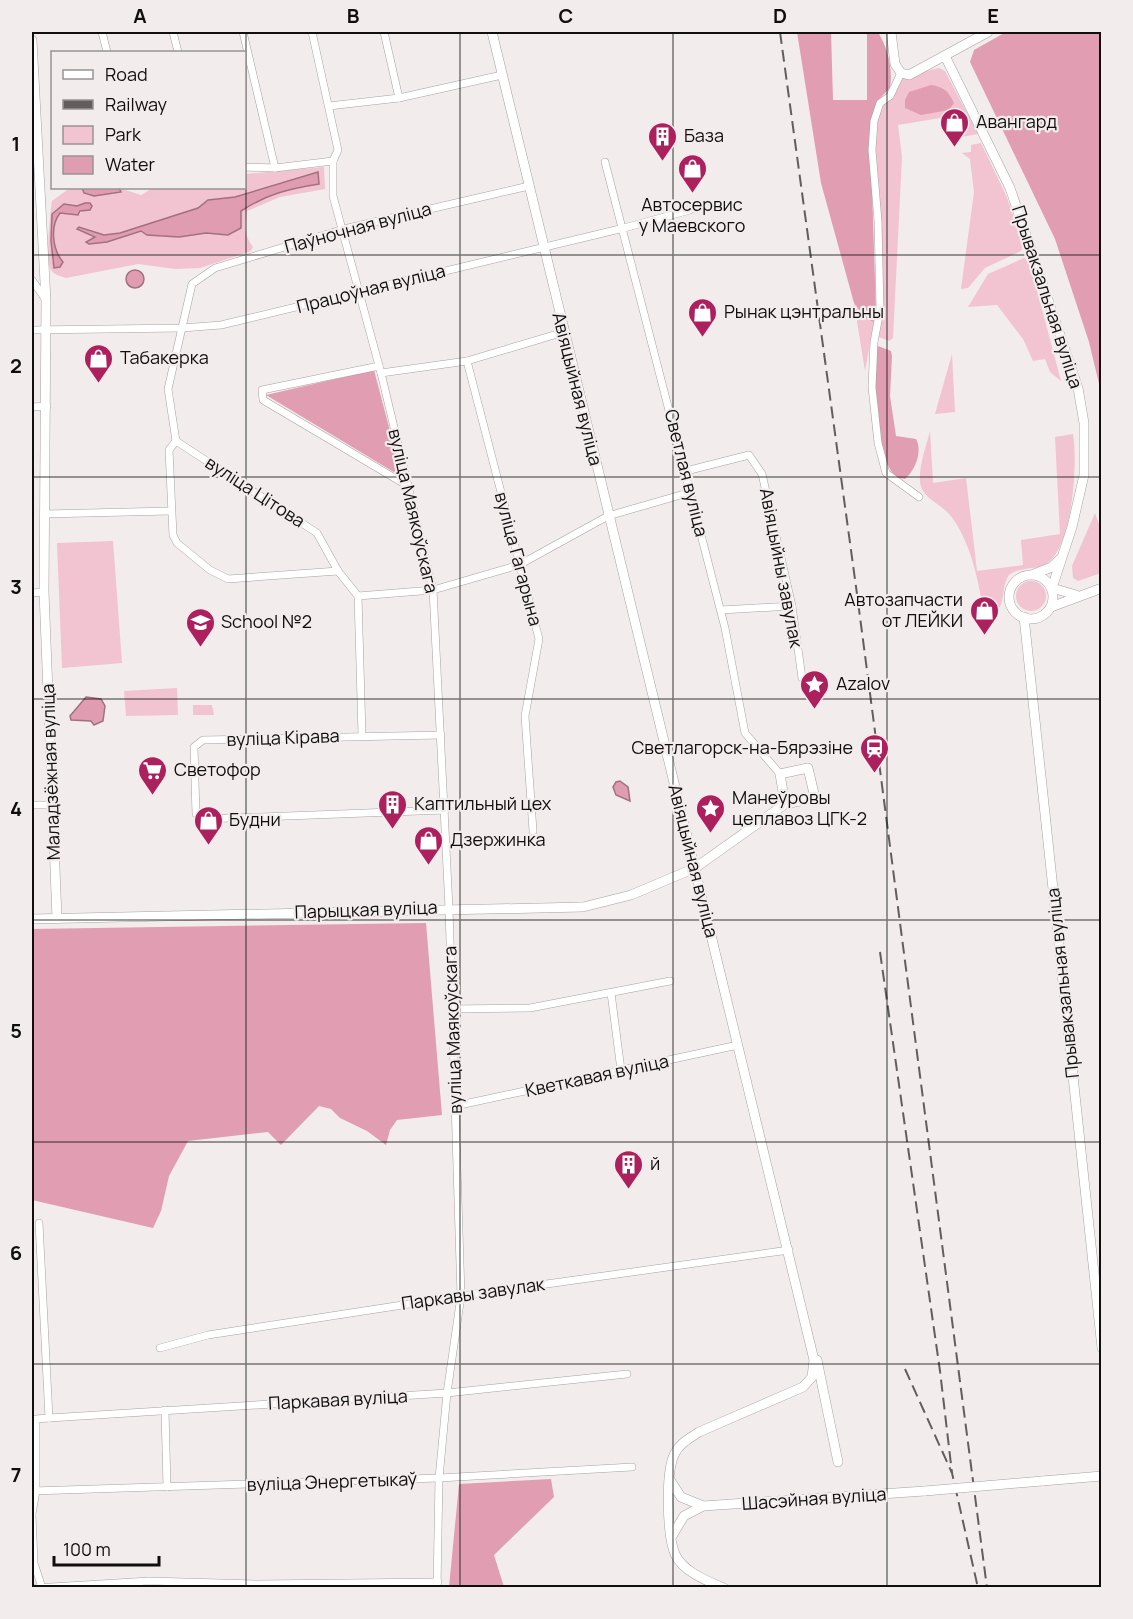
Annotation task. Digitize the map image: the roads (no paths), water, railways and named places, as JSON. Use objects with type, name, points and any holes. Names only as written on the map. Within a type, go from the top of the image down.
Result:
[{"type":"street","points":[[102,32],[107,51]]},
{"type":"street","points":[[173,32],[178,51]]},
{"type":"street","points":[[243,32],[275,168]]},
{"type":"street","name":"вуліца Маякоўскага","points":[[312,32],[338,150],[333,161],[333,195],[380,369],[433,590],[449,908],[461,1296],[447,1393],[440,1478],[437,1584]]},
{"type":"street","points":[[384,32],[399,98]]},
{"type":"street","name":"Авіяцыйная вуліца","points":[[492,32],[814,1360],[812,1377],[803,1387],[687,1439],[673,1455],[669,1478],[671,1536],[675,1554],[685,1568],[724,1587]]},
{"type":"street","points":[[891,32],[895,64],[901,73],[909,75],[988,32]]},
{"type":"street","name":"Маладзёжная вуліца","points":[[32,40],[47,330],[44,592],[57,918]]},
{"type":"street","name":"Прывакзальная вуліца","points":[[945,56],[1010,188],[1078,388],[1084,423],[1084,475],[1052,588]]},
{"type":"street","points":[[901,73],[890,96],[880,103],[874,121],[872,150],[878,221],[880,310],[874,342],[872,387],[878,442],[886,473],[919,497]]},
{"type":"street","points":[[329,106],[399,98],[502,75]]},
{"type":"street","points":[[246,167],[275,168],[333,161]]},
{"type":"street","name":"Светлая вуліца","points":[[605,162],[624,228],[721,610],[745,733],[780,774]]},
{"type":"street","name":"Паўночная вуліца","points":[[182,328],[192,284],[215,268],[344,229],[529,186]]},
{"type":"street","name":"Працоўная вуліца","points":[[32,330],[182,328],[221,325],[690,210]]},
{"type":"street","points":[[32,280],[46,301]]},
{"type":"street","points":[[182,328],[168,389],[176,441],[169,450],[170,511],[173,535],[177,543],[210,570],[228,579],[338,571]]},
{"type":"street","points":[[408,486],[263,400],[262,390],[380,369],[467,361],[564,332]]},
{"type":"street","name":"вуліца Гагарына","points":[[467,361],[539,639],[525,716],[533,831]]},
{"type":"street","points":[[32,407],[47,406]]},
{"type":"street","name":"вуліца Цітова","points":[[176,441],[317,532],[338,571],[358,596]]},
{"type":"street","name":"Авіяцыйны завулак","points":[[686,471],[749,455],[762,474],[792,606],[802,678]]},
{"type":"street","points":[[362,735],[358,596],[433,590],[519,566],[608,516],[691,492]]},
{"type":"street","points":[[45,514],[170,511]]},
{"type":"street","points":[[1064,552],[1052,567],[1020,577],[1010,592],[1010,604],[1024,617],[1042,616],[1051,607],[1076,595],[1101,588]]},
{"type":"street","points":[[1033,574],[1044,579],[1052,588],[1076,595]]},
{"type":"street","points":[[1051,607],[1052,588]]},
{"type":"street","points":[[32,593],[44,592]]},
{"type":"street","points":[[721,610],[792,606]]},
{"type":"street","name":"Прывакзальная вуліца","points":[[1024,617],[1101,1348]]},
{"type":"street","name":"вуліца Кірава","points":[[441,735],[203,740],[194,747],[196,814],[206,819],[445,810]]},
{"type":"street","points":[[695,868],[785,804],[815,798],[808,768],[780,774],[785,804]]},
{"type":"street","points":[[32,805],[52,805]]},
{"type":"street","name":"Парыцкая вуліца","points":[[32,919],[449,908],[583,907],[631,895],[695,868]]},
{"type":"street","points":[[452,1009],[530,1008],[670,981]]},
{"type":"street","points":[[611,993],[621,1071]]},
{"type":"street","name":"Кветкавая вуліца","points":[[455,1106],[738,1045]]},
{"type":"street","points":[[39,1223],[49,1418],[36,1419],[32,1515],[34,1563],[42,1587]]},
{"type":"street","name":"Паркавы завулак","points":[[160,1348],[208,1335],[461,1296],[789,1250]]},
{"type":"street","points":[[811,1340],[838,1462]]},
{"type":"street","name":"Паркавая вуліца","points":[[49,1418],[447,1393],[627,1374]]},
{"type":"street","points":[[165,1410],[167,1487]]},
{"type":"street","name":"вуліца Энергетыкаў","points":[[34,1491],[440,1478],[632,1467]]},
{"type":"street","name":"Шасэйная вуліца","points":[[703,1506],[1101,1476]]},
{"type":"street","points":[[669,1478],[681,1497],[703,1506]]},
{"type":"street","points":[[671,1536],[684,1516],[703,1506]]},
{"type":"street","points":[[35,1587],[149,1581],[257,1584],[437,1584]]},
{"type":"water","points":[[318,172],[319,184],[278,193],[241,211],[241,228],[228,235],[206,233],[179,237],[147,235],[141,231],[107,242],[89,244],[86,242],[95,237],[77,229],[79,227],[104,235],[120,233],[198,208],[208,200],[235,197]]},
{"type":"water","points":[[82,189],[120,189],[121,192],[94,196],[84,193]]},
{"type":"water","points":[[90,203],[92,206],[90,210],[80,211],[78,215],[60,213],[57,218],[54,238],[56,251],[63,262],[60,267],[54,268],[51,241],[52,214],[64,204],[77,206]]},
{"type":"water","points":[[135,270],[141,273],[144,279],[141,285],[135,288],[129,285],[126,279],[129,273]]},
{"type":"water","points":[[86,697],[101,699],[105,706],[103,721],[94,725],[91,721],[71,720],[70,716]]},
{"type":"water","points":[[620,781],[628,787],[630,801],[616,795],[613,787],[616,782]]},
{"type":"railway","points":[[780,32],[857,594],[987,1588]]},
{"type":"railway","points":[[880,952],[940,1371],[952,1473]]},
{"type":"railway","points":[[905,1369],[952,1473],[978,1588]]},
{"type":"place","name":"Авангард","points":[[955,148]]},
{"type":"place","name":"База","points":[[663,162]]},
{"type":"place","name":"Автосервис у Маевского","points":[[692,194]]},
{"type":"place","name":"Рынак цэнтральны","points":[[703,338]]},
{"type":"place","name":"Табакерка","points":[[99,384]]},
{"type":"place","name":"Автозапчасти от ЛЕЙКИ","points":[[984,636]]},
{"type":"place","name":"School №2","points":[[200,648]]},
{"type":"place","name":"Azalov","points":[[815,710]]},
{"type":"place","name":"Светлагорск-на-Бярэзіне","points":[[874,774]]},
{"type":"place","name":"Светофор","points":[[153,796]]},
{"type":"place","name":"Каптильный цех","points":[[393,830]]},
{"type":"place","name":"Манеўровы цеплавоз ЦГК-2","points":[[711,834]]},
{"type":"place","name":"Будни","points":[[208,846]]},
{"type":"place","name":"Дзержинка","points":[[429,866]]},
{"type":"place","name":"й","points":[[629,1190]]}]
